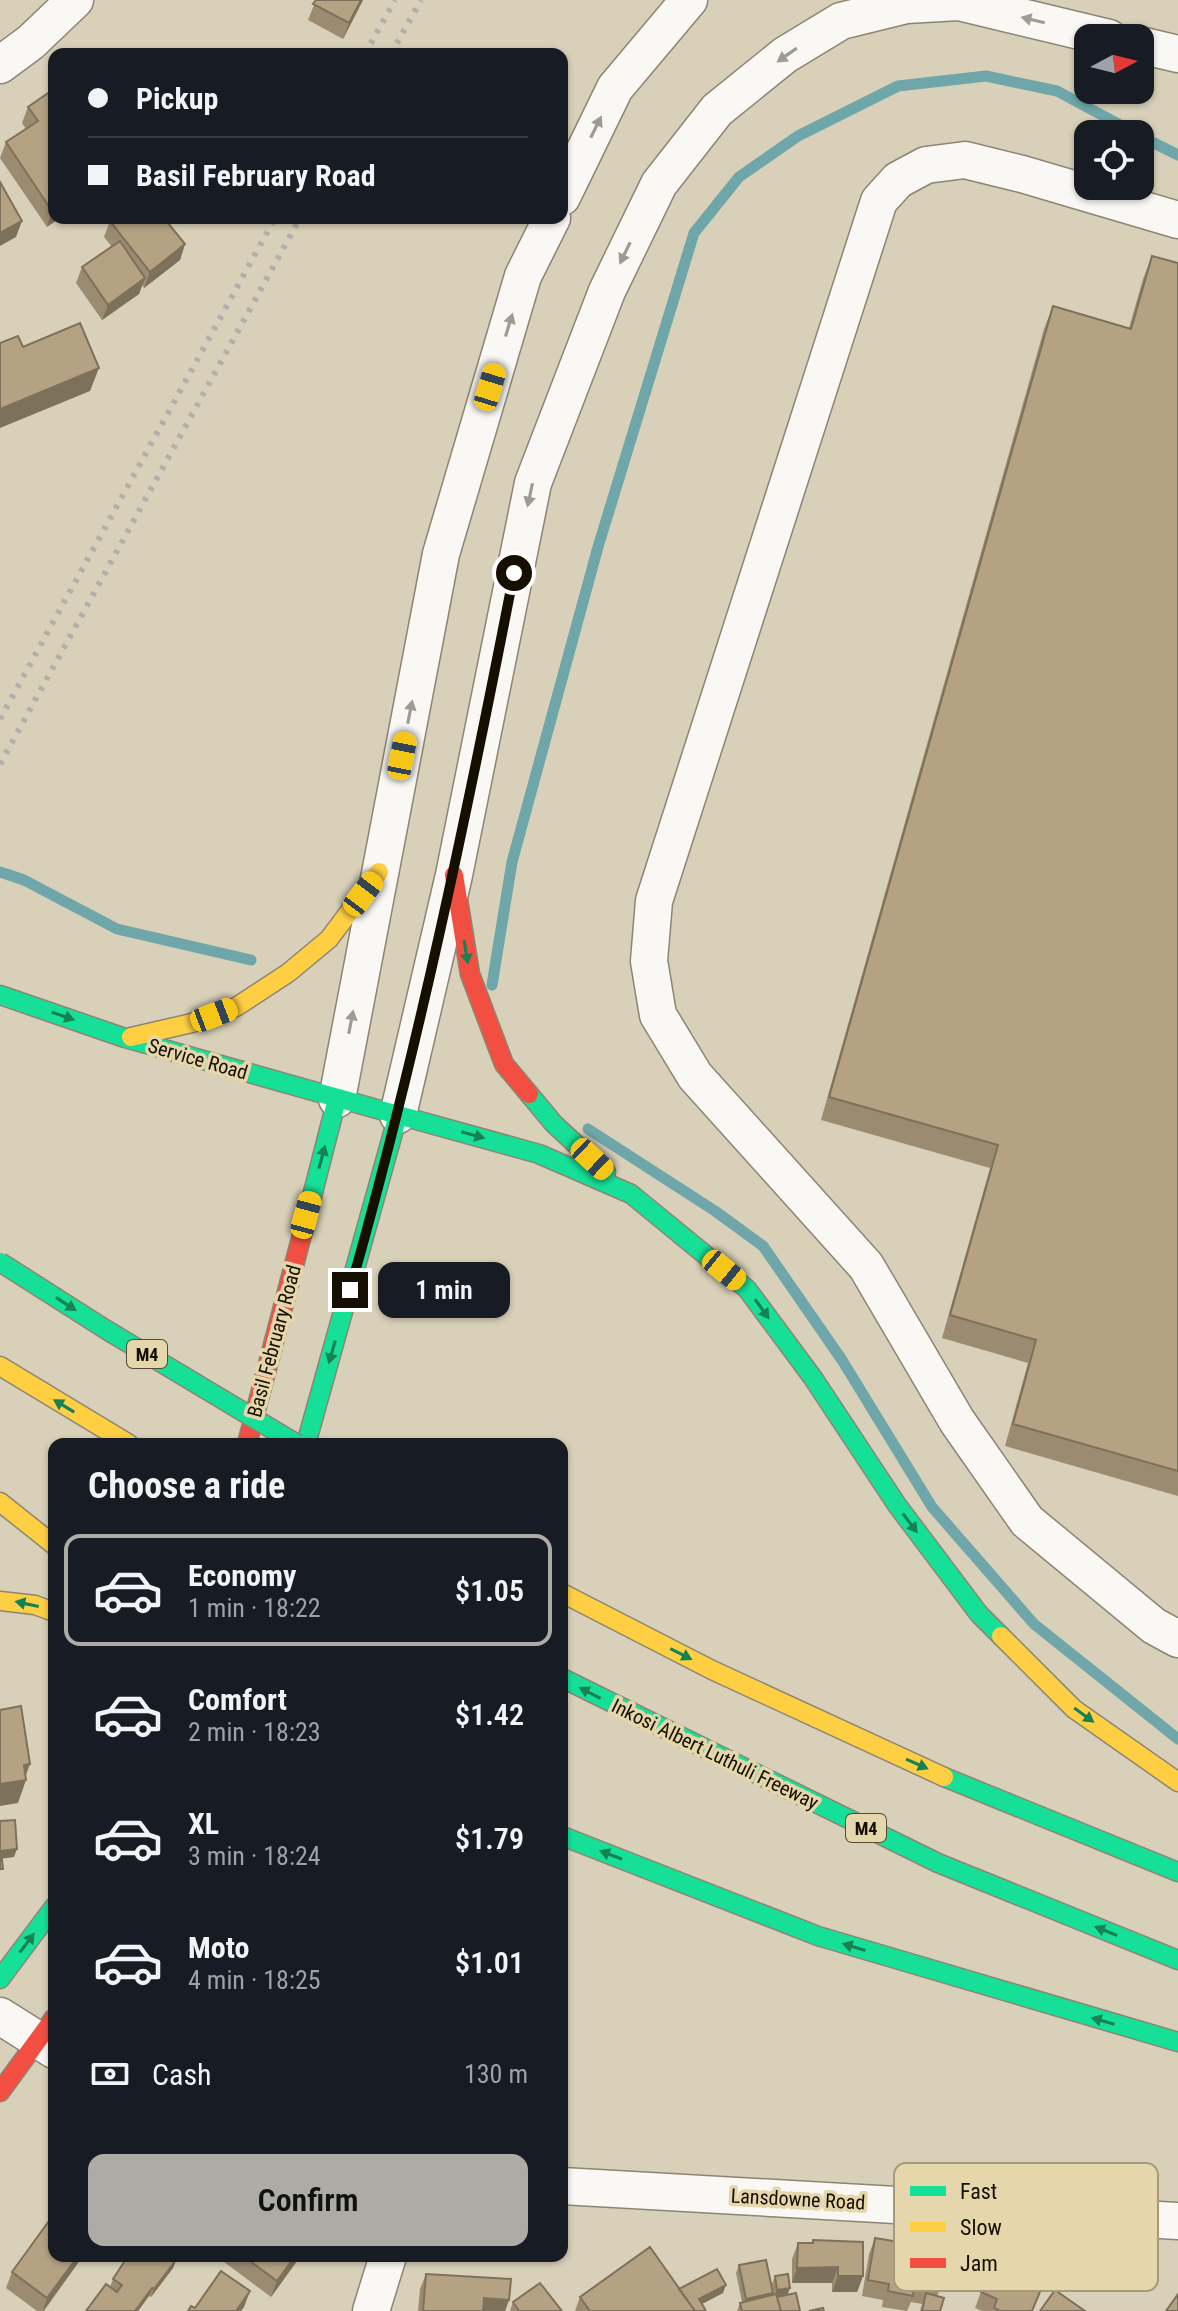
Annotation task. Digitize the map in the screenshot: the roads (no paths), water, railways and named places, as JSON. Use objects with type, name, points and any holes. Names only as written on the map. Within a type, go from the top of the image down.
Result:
[{"type":"main road","points":[[125,1038],[192,1023],[236,1007],[288,973],[329,939],[379,872]]},
{"type":"main road","points":[[454,875],[470,974],[504,1064],[554,1124],[631,1194],[747,1289],[813,1378],[897,1505],[979,1614],[1074,1709],[1178,1782]]},
{"type":"main road","name":"Service Road","points":[[0,995],[125,1038],[539,1154],[631,1194]]},
{"type":"main road","name":"Basil February Road","points":[[249,1438],[337,1099]]},
{"type":"main road","points":[[308,1438],[398,1115]]},
{"type":"main road","name":"M4","points":[[0,1262],[287,1438]]},
{"type":"main road","points":[[0,1366],[119,1438]]},
{"type":"main road","points":[[1,1507],[48,1541]]},
{"type":"main road","points":[[568,1596],[785,1706],[987,1795],[1178,1872]]},
{"type":"main road","points":[[0,1601],[48,1610]]},
{"type":"main road","name":"Inkosi Albert Luthuli Freeway","points":[[568,1681],[938,1863],[1178,1960]]},
{"type":"main road","points":[[568,1838],[818,1936],[1178,2042]]},
{"type":"main road","points":[[0,1979],[48,1915]]},
{"type":"main road","points":[[0,2092],[48,2038]]},
{"type":"street","points":[[0,65],[31,42],[75,0]]},
{"type":"street","points":[[568,185],[615,88],[689,0]]},
{"type":"street","points":[[398,1115],[454,875],[533,483],[607,291],[659,184],[717,110],[785,55],[841,21],[906,5],[959,2],[1074,30]]},
{"type":"street","points":[[1154,48],[1178,54]]},
{"type":"street","points":[[1178,220],[965,160],[926,165],[898,180],[879,201],[654,901],[649,961],[658,1015],[695,1076],[866,1266],[957,1421],[1027,1521],[1154,1626],[1178,1639]]},
{"type":"street","points":[[337,1099],[441,554],[523,276],[549,224]]},
{"type":"street","points":[[0,2016],[48,2037]]},
{"type":"street","name":"Lansdowne Road","points":[[568,2186],[894,2205]]},
{"type":"street","name":"Lansdowne Road","points":[[1158,2220],[1178,2221]]},
{"type":"street","points":[[371,2311],[386,2262]]},
{"type":"waterway","points":[[492,985],[512,862],[598,547],[694,233],[739,177],[798,136],[898,86],[986,76],[1057,91],[1111,120]]},
{"type":"waterway","points":[[1154,143],[1178,155]]},
{"type":"waterway","points":[[0,872],[24,880],[117,929],[251,960]]},
{"type":"waterway","points":[[588,1129],[715,1211],[763,1246],[842,1360],[932,1507],[1034,1624],[1178,1739]]},
{"type":"railway","points":[[368,48],[395,0]]},
{"type":"railway","points":[[394,48],[421,0]]},
{"type":"railway","points":[[0,719],[272,224]]},
{"type":"railway","points":[[0,764],[297,224]]}]
